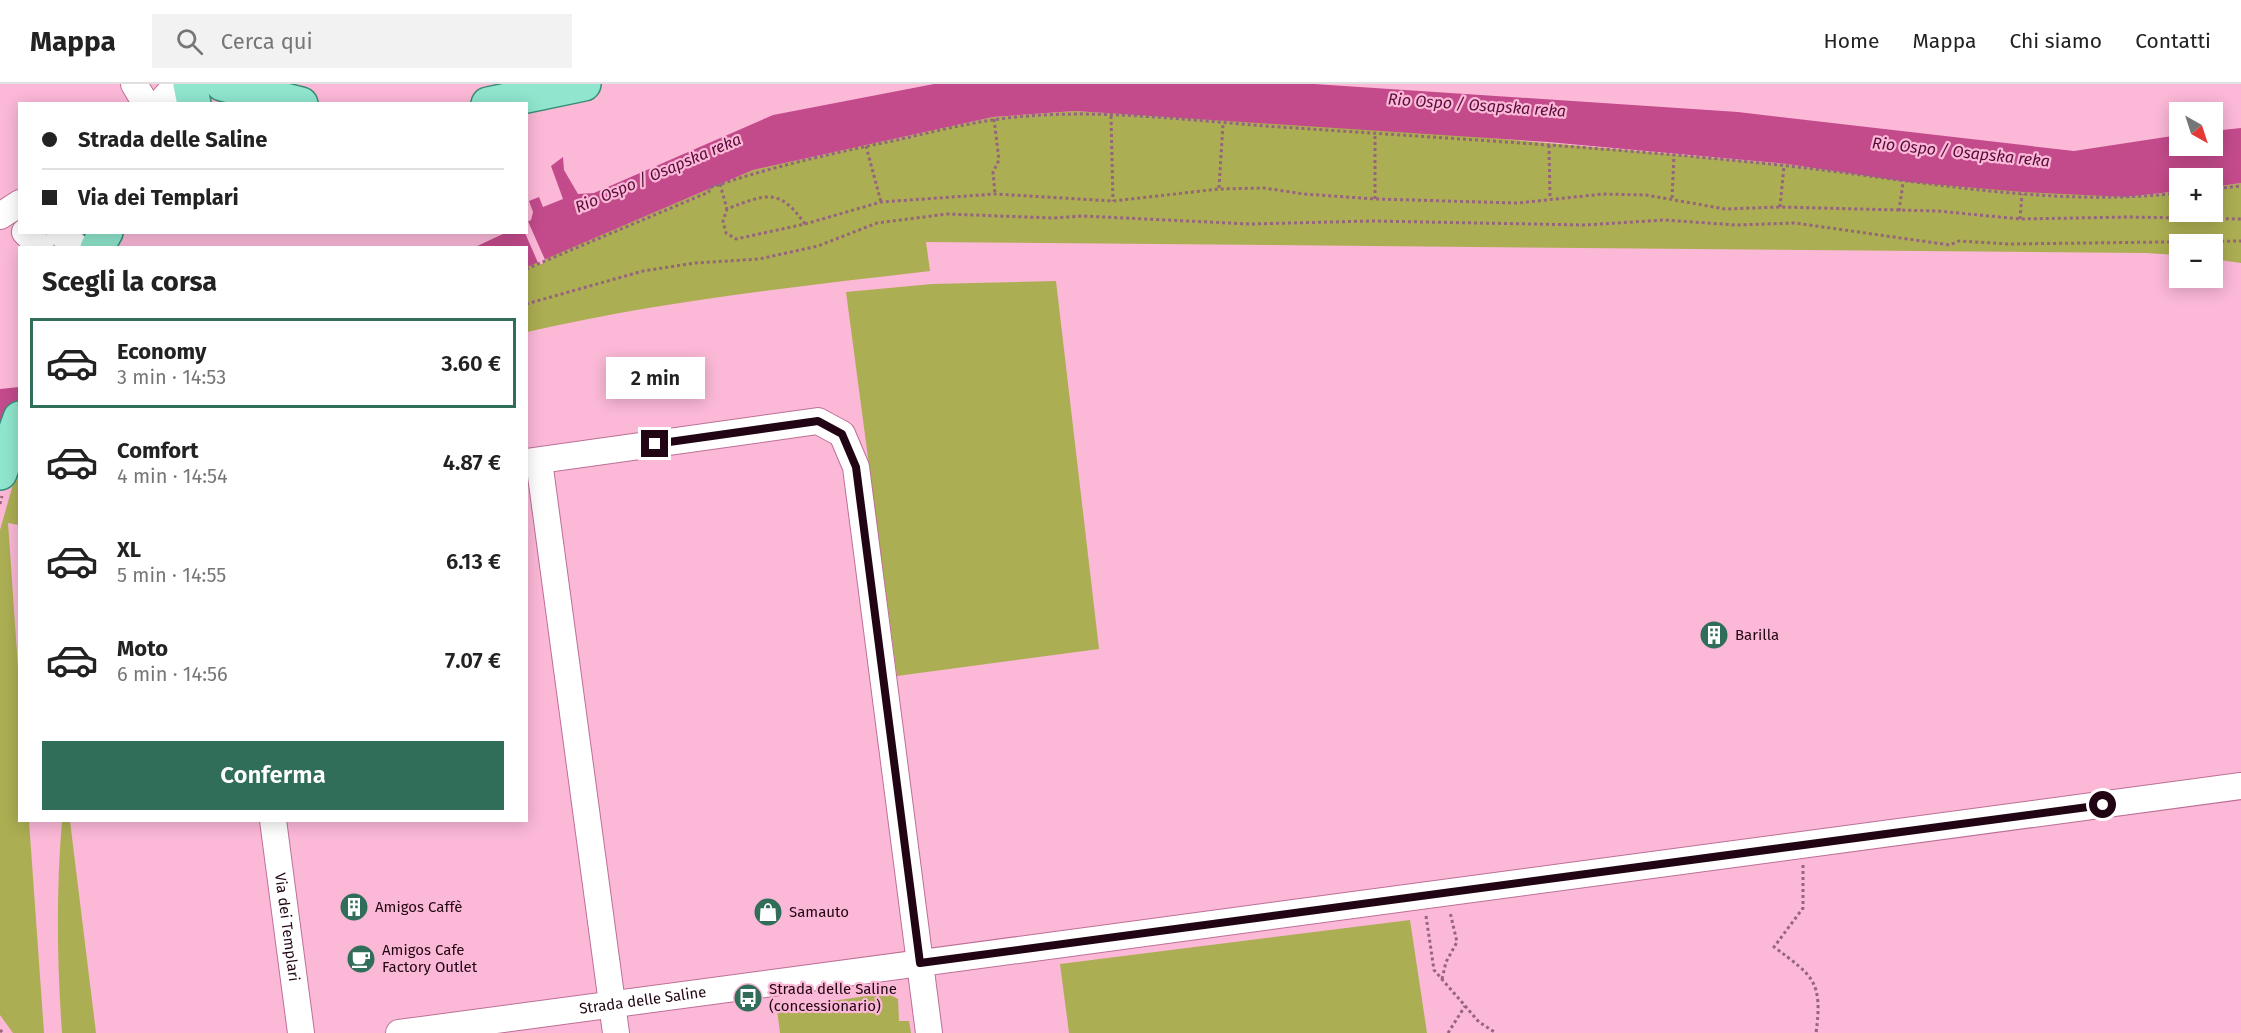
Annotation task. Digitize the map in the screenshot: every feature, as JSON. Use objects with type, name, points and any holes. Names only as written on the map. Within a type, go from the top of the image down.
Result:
[{"type":"main road","points":[[190,84],[194,102]]},
{"type":"main road","points":[[222,84],[293,102]]},
{"type":"main road","points":[[498,102],[584,84]]},
{"type":"main road","points":[[3,465],[18,424]]},
{"type":"street","points":[[134,84],[145,102]]},
{"type":"street","points":[[161,102],[177,84]]},
{"type":"street","points":[[0,218],[18,204]]},
{"type":"street","points":[[0,218],[13,214],[18,215]]},
{"type":"street","points":[[0,218],[18,228]]},
{"type":"street","points":[[34,234],[60,240]]},
{"type":"street","points":[[616,1033],[533,462],[818,421],[842,434],[856,467],[929,1033]]},
{"type":"street","name":"Strada delle Saline","points":[[399,1033],[2241,786]]},
{"type":"street","name":"Via dei Templari","points":[[273,822],[301,1033]]},
{"type":"path","points":[[528,268],[709,192],[709,188],[754,172],[994,119],[1074,114],[1674,155],[1784,166],[1903,183],[2022,194],[2125,199],[2169,194]]},
{"type":"path","points":[[1111,116],[1113,201]]},
{"type":"path","points":[[994,119],[999,160],[993,172],[995,195]]},
{"type":"path","points":[[1219,189],[1223,124]]},
{"type":"path","points":[[1375,199],[1376,134]]},
{"type":"path","points":[[1549,145],[1550,199]]},
{"type":"path","points":[[866,146],[881,202]]},
{"type":"path","points":[[1671,198],[1674,155]]},
{"type":"path","points":[[1780,207],[1784,166]]},
{"type":"path","points":[[1899,212],[1903,183]]},
{"type":"path","points":[[720,184],[727,209],[723,221],[726,233],[736,240],[805,224],[881,202],[995,195],[1113,201],[1219,189],[1264,188],[1304,194],[1375,199],[1518,203],[1603,194],[1646,195],[1725,209],[1780,207],[1899,212],[1938,211],[2020,219],[2169,218]]},
{"type":"path","points":[[2223,188],[2241,186]]},
{"type":"path","points":[[2020,219],[2022,194]]},
{"type":"path","points":[[727,209],[766,197],[778,197],[789,203],[805,224]]},
{"type":"path","points":[[528,303],[643,271],[695,263],[759,259],[818,246],[877,223],[947,214],[1053,218],[1083,216],[1250,224],[1372,220],[1585,225],[1664,220],[1736,225],[1795,222],[1950,245],[1959,241],[2009,244],[2241,241]]},
{"type":"path","points":[[2223,219],[2241,219]]},
{"type":"path","points":[[1803,845],[1803,908],[1774,947],[1808,972],[1817,988],[1816,1033]]},
{"type":"path","points":[[1442,979],[1446,962],[1457,942],[1450,913],[1449,892]]},
{"type":"path","points":[[1423,896],[1434,970],[1479,1022],[1496,1033]]},
{"type":"path","points":[[1448,1033],[1465,1006]]},
{"type":"path","points":[[0,1030],[3,1033]]},
{"type":"shaded area","points":[[1075,111],[1445,134],[1787,164],[1907,182],[2126,197],[2169,192],[2169,222],[2223,222],[2223,186],[2241,183],[2241,263],[2223,260],[2223,234],[2169,234],[2169,254],[926,242],[930,271],[677,303],[528,332],[528,266],[753,170],[993,117]]},
{"type":"shaded area","points":[[1056,281],[1099,649],[897,676],[846,292],[932,284]]},
{"type":"shaded area","points":[[0,422],[18,423],[18,525],[8,523],[18,668],[18,822],[29,822],[44,1033],[13,1033],[0,1015],[0,530],[16,474],[0,456]]},
{"type":"shaded area","points":[[62,822],[70,822],[96,1033],[62,1033],[58,953]]},
{"type":"shaded area","points":[[1410,920],[1427,1033],[1069,1033],[1060,964]]},
{"type":"shaded area","points":[[887,993],[898,999],[899,1021],[909,1021],[911,1033],[780,1033],[777,1009]]},
{"type":"water","name":"Rio Ospo / Osapska reka","points":[[934,84],[1314,84],[1738,112],[2074,151],[2169,137],[2169,156],[2223,156],[2223,130],[2241,128],[2241,183],[2223,186],[2223,168],[2169,168],[2169,192],[2126,197],[2023,192],[1907,182],[1787,164],[1548,142],[1075,111],[993,117],[753,170],[528,267],[528,246],[477,246],[503,234],[528,234],[528,222],[531,220],[533,212],[529,201],[539,197],[543,207],[563,199],[551,166],[563,157],[564,170],[578,194],[594,193],[773,115]]},
{"type":"water","points":[[18,387],[18,423],[0,422],[0,389]]},
{"type":"pier","points":[[528,221],[546,262],[539,265],[525,234],[528,234]]},
{"type":"place","name":"Barilla","points":[[1714,635]]},
{"type":"place","name":"Amigos Caffè","points":[[354,907]]},
{"type":"place","name":"Samauto","points":[[768,912]]},
{"type":"place","name":"Amigos Cafe Factory Outlet","points":[[361,959]]},
{"type":"place","name":"Strada delle Saline (concessionario)","points":[[748,998]]},
{"type":"route","points":[[655,444],[818,421],[842,434],[856,467],[920,963],[2103,805]]}]
